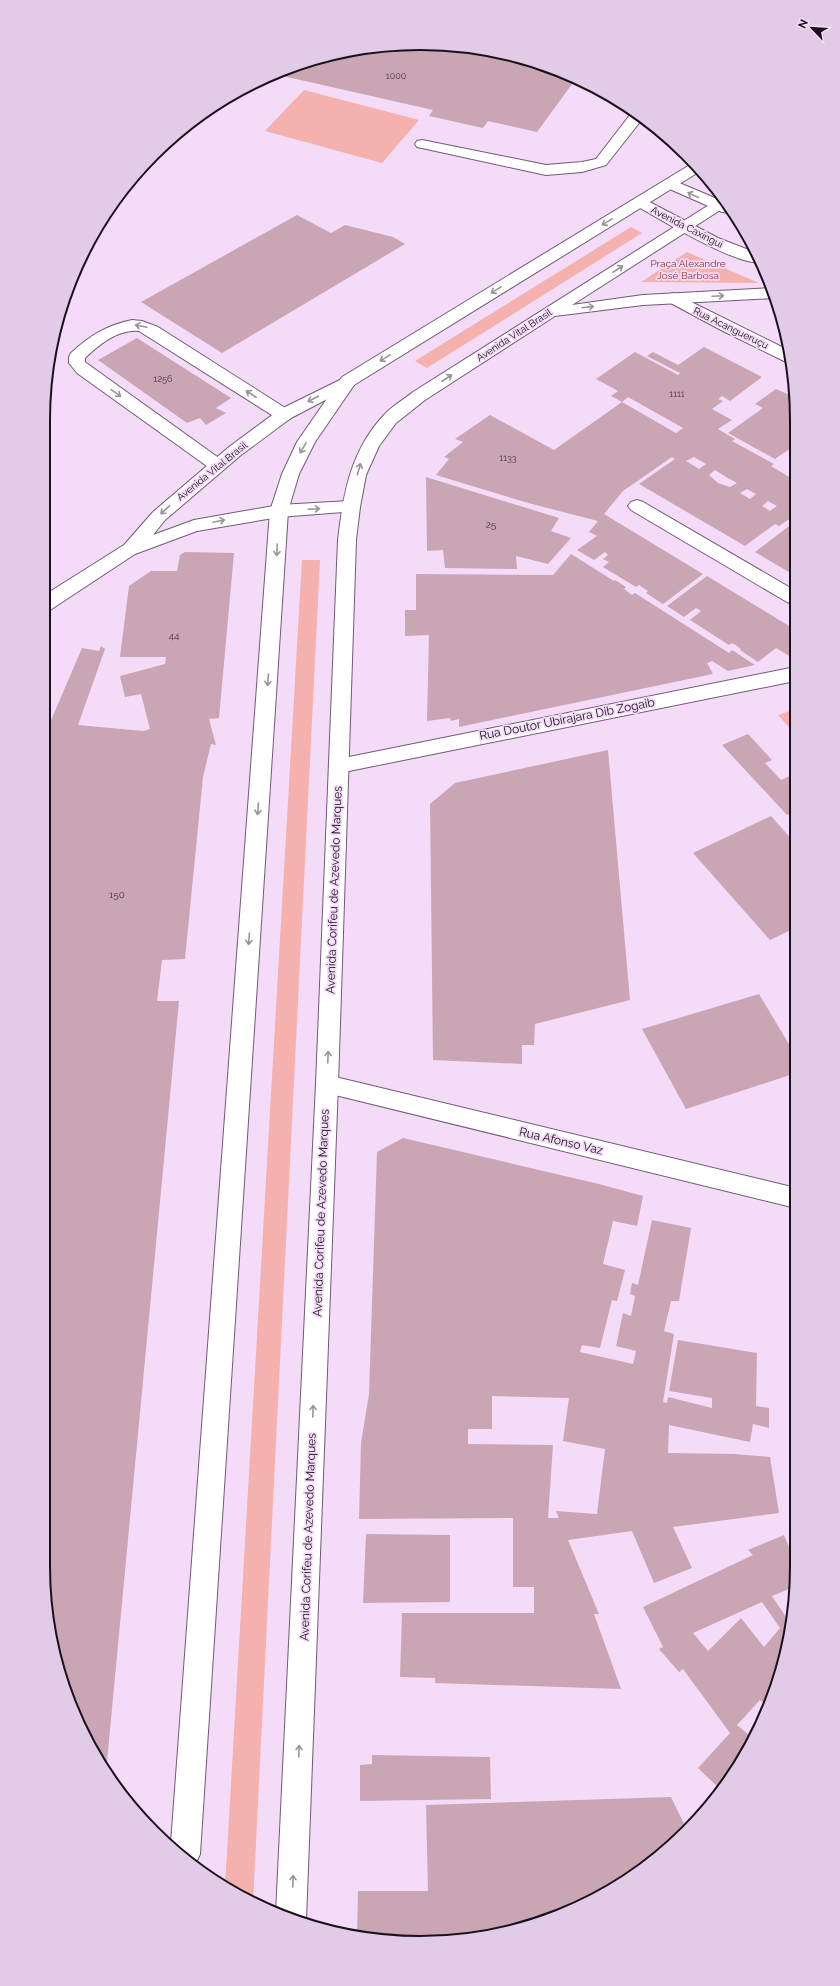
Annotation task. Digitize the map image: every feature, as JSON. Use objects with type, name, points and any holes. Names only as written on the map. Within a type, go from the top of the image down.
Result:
[{"type":"main road","points":[[422,144],[546,170],[582,167],[601,162],[635,118]]},
{"type":"main road","name":"Avenida Vital Brasil","points":[[129,550],[159,516],[217,465],[284,415],[348,381],[692,170]]},
{"type":"main road","points":[[670,184],[722,206]]},
{"type":"main road","name":"Avenida Caxingui","points":[[640,202],[697,234],[752,256]]},
{"type":"main road","name":"Avenida Vital Brasil","points":[[350,507],[364,454],[373,438],[390,419],[418,396],[685,226],[722,206]]},
{"type":"main road","points":[[550,313],[643,300],[767,293]]},
{"type":"main road","name":"Rua Acangueruçu","points":[[673,298],[727,327],[784,354]]},
{"type":"main road","points":[[217,465],[83,369],[77,363],[77,357],[95,342],[116,329],[129,324],[141,324],[284,415]]},
{"type":"main road","name":"Avenida Vital Brasil","points":[[50,601],[129,550],[194,526],[279,511],[286,483],[298,456],[320,417],[348,381]]},
{"type":"main road","points":[[637,506],[790,596]]},
{"type":"main road","points":[[185,1852],[279,511],[350,507]]},
{"type":"main road","name":"Avenida Corifeu de Azevedo Marques","points":[[291,1913],[327,1084],[347,540],[350,507]]},
{"type":"main road","name":"Rua Doutor Ubirajara Dib Zogaib","points":[[338,766],[790,675]]},
{"type":"main road","name":"Rua Afonso Vaz","points":[[327,1084],[790,1197]]},
{"type":"green space","points":[[304,90],[419,120],[382,163],[265,131]]},
{"type":"green space","points":[[631,227],[642,233],[427,368],[415,361]]},
{"type":"green space","name":"Praça Alexandre José Barbosa","points":[[687,252],[759,283],[641,282]]},
{"type":"green space","points":[[302,560],[320,560],[253,1896],[225,1881]]},
{"type":"green space","points":[[790,711],[790,728],[778,715]]},
{"type":"building","points":[[420,50],[468,53],[492,57],[539,70],[573,83],[537,132],[488,121],[483,128],[429,116],[433,110],[283,76],[348,57],[372,53]]},
{"type":"building","points":[[297,215],[331,233],[345,225],[393,237],[405,244],[222,353],[141,302]]},
{"type":"building","points":[[137,338],[231,398],[216,408],[226,413],[206,425],[200,418],[187,423],[98,360]]},
{"type":"building","points":[[704,347],[762,377],[730,401],[722,396],[718,399],[723,401],[712,409],[732,420],[718,429],[735,439],[732,441],[774,464],[771,466],[790,478],[790,519],[779,526],[775,524],[745,546],[639,484],[675,459],[672,457],[623,491],[604,514],[703,574],[663,604],[646,593],[648,591],[639,585],[636,587],[603,567],[609,562],[603,559],[608,555],[605,552],[594,560],[577,550],[597,536],[589,532],[598,521],[528,503],[436,475],[449,459],[444,457],[463,442],[455,439],[490,415],[554,450],[622,402],[611,396],[618,391],[596,379],[635,352],[678,375],[680,373],[647,356],[653,352],[678,365]],"holes":[[[628,397],[683,428],[676,433],[622,402]],[[694,457],[706,464],[699,469],[686,461]],[[715,470],[726,477],[737,483],[730,487],[718,483],[709,475]],[[747,489],[756,494],[750,499],[740,493]],[[768,501],[777,506],[770,511],[762,506]]]},
{"type":"building","points":[[776,389],[789,395],[790,449],[775,459],[728,433],[763,408],[755,404]]},
{"type":"building","points":[[426,477],[559,518],[551,531],[571,538],[548,564],[516,556],[517,569],[445,568],[443,550],[427,551]]},
{"type":"building","points":[[790,525],[790,573],[755,552]]},
{"type":"building","points":[[185,552],[234,553],[219,718],[209,719],[216,745],[211,744],[203,777],[185,959],[162,960],[157,1001],[179,1001],[107,1763],[88,1730],[70,1685],[57,1638],[51,1590],[50,723],[82,648],[99,651],[101,646],[105,649],[78,725],[143,731],[150,729],[141,694],[125,697],[120,676],[165,664],[166,657],[120,657],[129,586],[151,571],[177,571],[180,555]]},
{"type":"building","points":[[571,554],[626,587],[624,589],[632,595],[635,593],[729,653],[732,650],[755,665],[728,671],[712,661],[707,663],[713,674],[459,727],[459,719],[451,721],[450,718],[427,721],[429,635],[405,636],[405,610],[416,610],[416,574],[553,575]]},
{"type":"building","points":[[707,576],[790,627],[790,656],[776,648],[758,662],[740,650],[741,649],[737,646],[732,643],[729,645],[690,620],[701,611],[696,608],[684,617],[667,606]]},
{"type":"building","points":[[748,734],[772,760],[765,763],[781,780],[790,776],[790,814],[787,815],[722,745]]},
{"type":"building","points":[[608,750],[630,1000],[535,1024],[534,1045],[522,1045],[522,1064],[433,1060],[430,804],[455,783]]},
{"type":"building","points":[[771,816],[790,837],[790,930],[770,940],[693,853]]},
{"type":"building","points":[[759,994],[790,1046],[790,1075],[686,1109],[642,1029]]},
{"type":"building","points":[[403,1138],[599,1184],[643,1196],[637,1226],[613,1221],[603,1264],[625,1270],[617,1301],[612,1300],[600,1348],[582,1345],[580,1352],[633,1364],[636,1351],[616,1346],[623,1313],[631,1316],[635,1296],[630,1294],[632,1283],[638,1285],[652,1220],[691,1228],[679,1301],[671,1301],[664,1331],[674,1334],[663,1402],[667,1403],[668,1397],[712,1408],[712,1398],[669,1391],[678,1340],[757,1353],[756,1406],[769,1408],[769,1428],[753,1424],[750,1442],[669,1425],[668,1453],[735,1454],[770,1457],[779,1513],[673,1527],[692,1568],[654,1583],[632,1531],[568,1540],[599,1614],[594,1614],[621,1689],[435,1683],[435,1678],[400,1677],[402,1613],[534,1613],[534,1587],[513,1587],[513,1518],[359,1519],[361,1443],[369,1394],[377,1152]],"holes":[[[492,1396],[569,1398],[563,1441],[605,1449],[597,1514],[556,1511],[559,1518],[548,1518],[553,1445],[468,1444],[468,1429],[492,1429]]]},
{"type":"building","points":[[366,1534],[450,1535],[450,1602],[363,1603]]},
{"type":"building","points":[[784,1535],[790,1549],[789,1589],[772,1596],[786,1618],[777,1662],[764,1703],[760,1700],[737,1725],[749,1735],[728,1772],[717,1787],[698,1768],[730,1733],[683,1669],[679,1672],[659,1649],[663,1647],[643,1607],[753,1555],[748,1550]],"holes":[[[762,1602],[780,1628],[764,1647],[741,1618],[708,1651],[693,1633]]]},
{"type":"building","points":[[372,1755],[490,1757],[491,1799],[360,1801],[360,1765],[372,1764]]},
{"type":"building","points":[[671,1797],[685,1825],[645,1860],[626,1874],[584,1898],[539,1916],[492,1929],[444,1935],[396,1935],[357,1931],[358,1891],[428,1891],[426,1805]]}]
